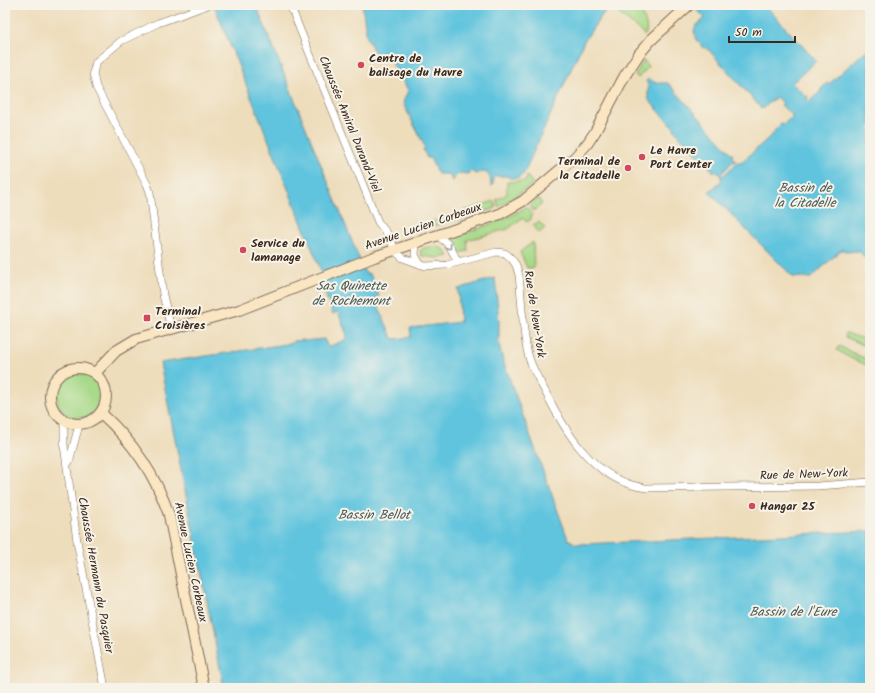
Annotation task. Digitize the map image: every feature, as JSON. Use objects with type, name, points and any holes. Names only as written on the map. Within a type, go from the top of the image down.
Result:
[{"type":"main road","name":"Avenue Lucien Corbeaux","points":[[94,373],[116,351],[128,343],[239,310],[395,249],[500,214],[516,205],[532,194],[574,158],[595,132],[624,77],[639,54],[651,40],[689,5]]},
{"type":"main road","points":[[71,369],[87,369],[94,373],[101,379],[105,387],[106,401],[101,413],[92,422],[79,425],[64,421],[52,407],[50,394],[54,382],[64,372],[71,369]]},
{"type":"main road","name":"Avenue Lucien Corbeaux","points":[[101,413],[140,457],[155,481],[165,502],[169,515],[204,688]]},
{"type":"street","points":[[171,329],[163,295],[150,192],[96,87],[93,79],[94,69],[96,62],[104,54],[127,38],[158,22],[208,5]]},
{"type":"street","name":"Chaussée Amiral Durand-Viel","points":[[290,5],[378,222],[389,236],[395,249]]},
{"type":"street","points":[[437,235],[449,245],[458,262]]},
{"type":"street","points":[[416,242],[415,255],[420,264]]},
{"type":"street","name":"Rue de New-York","points":[[395,249],[403,258],[425,266],[447,265],[496,252],[505,253],[511,258],[516,265],[519,275],[528,355],[533,368],[572,439],[589,457],[614,477],[628,484],[646,488],[818,486],[870,482]]},
{"type":"street","name":"Chaussée Hermann du Pasquier","points":[[64,421],[64,445],[77,541],[105,688]]},
{"type":"street","name":"Chaussée Hermann du Pasquier","points":[[68,466],[79,425]]},
{"type":"green space","points":[[617,5],[637,5],[644,19],[647,30],[644,36],[643,33],[613,9]]},
{"type":"green space","points":[[644,60],[648,67],[638,78],[635,75]]},
{"type":"green space","points":[[527,176],[533,184],[499,207],[496,200],[507,194],[507,182],[526,181]]},
{"type":"green space","points":[[538,198],[542,204],[533,211],[529,205]]},
{"type":"green space","points":[[494,201],[496,208],[462,219],[429,227],[428,223]]},
{"type":"green space","points":[[526,207],[532,214],[531,219],[527,222],[522,218],[508,229],[467,240],[468,251],[458,253],[452,244],[447,240],[509,217]]},
{"type":"green space","points":[[539,222],[545,228],[539,233],[533,225]]},
{"type":"green space","points":[[533,242],[534,268],[527,268],[520,252]]},
{"type":"green space","points":[[436,246],[445,250],[449,256],[437,258],[422,256],[420,251],[424,248]]},
{"type":"green space","points":[[846,333],[870,341],[870,348],[845,337]]},
{"type":"green space","points":[[839,346],[870,360],[870,366],[841,353],[837,350]]},
{"type":"green space","points":[[75,374],[83,374],[95,380],[101,392],[101,400],[95,412],[83,418],[75,418],[63,412],[57,400],[57,392],[63,380]]},
{"type":"water","name":"Bassin Bellot","points":[[214,5],[256,5],[365,273],[370,274],[379,296],[375,298],[392,338],[411,337],[410,328],[460,322],[458,289],[495,278],[499,322],[499,344],[503,361],[568,539],[576,544],[582,544],[870,531],[870,688],[224,688],[160,363],[293,343],[293,341],[303,340],[324,339],[328,347],[345,340],[347,335],[338,312],[333,314],[325,293],[328,288]]},
{"type":"water","points":[[362,5],[609,5],[584,41],[523,175],[519,175],[519,178],[495,176],[493,178],[493,185],[491,186],[490,177],[484,172],[476,174],[471,171],[468,174],[461,173],[456,175],[453,181],[449,174],[438,174],[430,158],[427,158],[423,149],[425,147],[403,103],[408,90],[385,51],[376,55],[367,38]]},
{"type":"water","name":"Bassin de la Citadelle","points":[[694,5],[765,5],[816,61],[792,83],[806,97],[808,96],[807,100],[809,102],[827,83],[829,84],[870,47],[870,263],[859,251],[846,252],[845,250],[841,250],[811,278],[793,277],[709,192],[722,180],[720,176],[724,175],[737,162],[741,163],[775,132],[774,131],[781,124],[783,125],[793,116],[781,105],[783,103],[776,97],[762,109],[706,47],[704,49],[695,38],[696,36],[694,32],[695,27],[705,18]]},
{"type":"water","points":[[648,79],[656,83],[668,83],[733,155],[732,157],[736,161],[732,162],[720,175],[716,171],[714,172],[674,130],[675,129],[649,100],[646,81]]},
{"type":"place","name":"Centre de balisage du Havre","points":[[361,65]]},
{"type":"place","name":"Le Havre Port Center","points":[[642,157]]},
{"type":"place","name":"Terminal de la Citadelle","points":[[628,168]]},
{"type":"place","name":"Service du lamanage","points":[[243,250]]},
{"type":"place","name":"Terminal Croisières","points":[[147,318]]},
{"type":"place","name":"Hangar 25","points":[[752,506]]},
{"type":"water label","name":"Sas Quinette de Rochemont","points":[[351,292]]},
{"type":"water label","name":"Bassin de l'Eure","points":[[793,611]]}]
